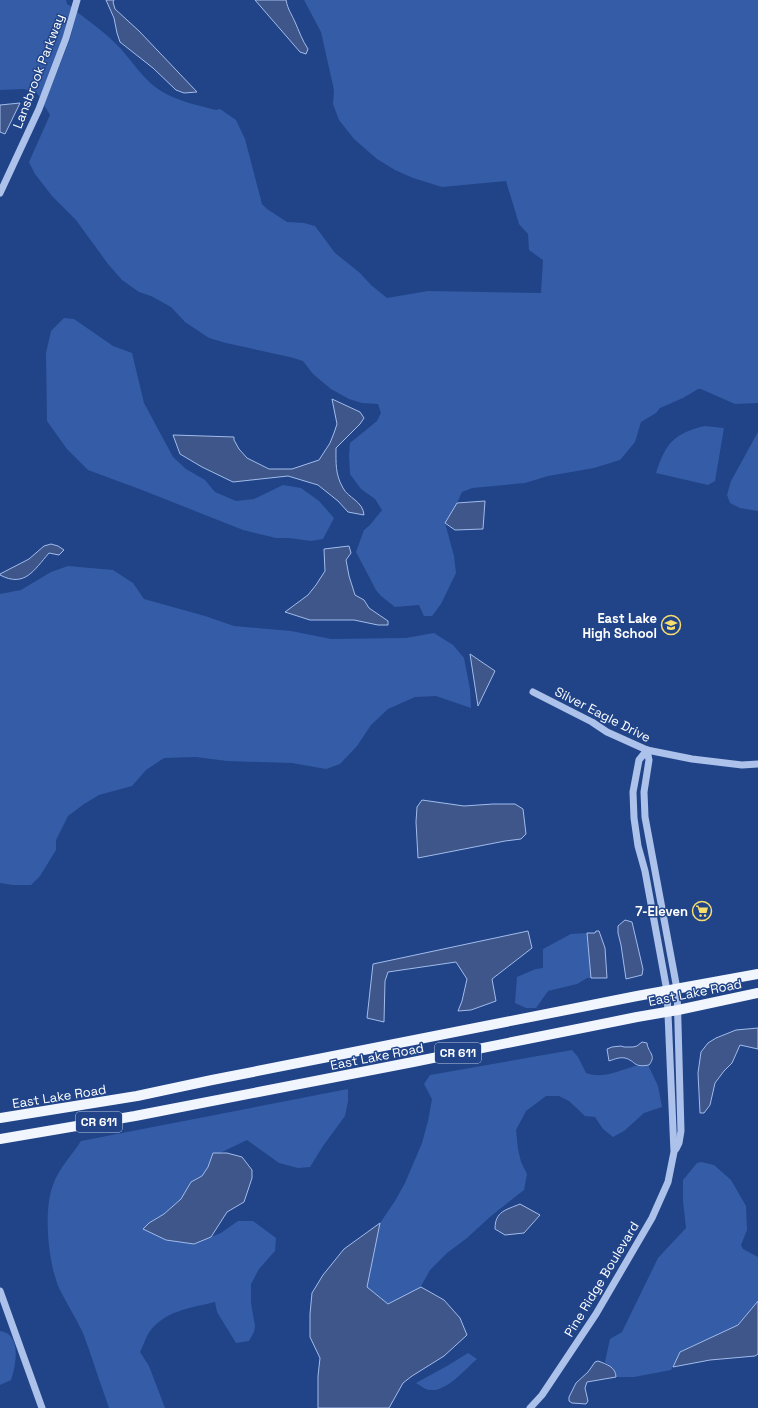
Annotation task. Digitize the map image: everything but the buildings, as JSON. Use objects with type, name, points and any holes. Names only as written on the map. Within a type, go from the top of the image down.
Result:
[{"type":"main road","name":"East Lake Road","points":[[0,1118],[137,1096],[758,974]]},
{"type":"main road","name":"East Lake Road","points":[[0,1139],[135,1116],[668,1012],[758,993]]},
{"type":"street","name":"Lansbrook Parkway","points":[[0,193],[39,109],[66,38],[77,0]]},
{"type":"street","name":"Silver Eagle Drive","points":[[533,692],[592,722],[607,732],[647,750],[692,759],[742,764],[758,764]]},
{"type":"street","points":[[647,750],[649,760],[644,792],[645,817],[672,990]]},
{"type":"street","points":[[647,750],[639,760],[633,792],[634,818],[638,846],[672,990]]},
{"type":"street","name":"Pine Ridge Boulevard","points":[[672,990],[678,1010],[681,1131],[679,1143],[674,1152]]},
{"type":"street","name":"Pine Ridge Boulevard","points":[[530,1408],[542,1395],[596,1314],[652,1218],[668,1182],[674,1152],[668,1012],[672,990]]},
{"type":"street","points":[[0,1291],[42,1408]]},
{"type":"shaded area","points":[[0,0],[66,0],[67,4],[72,7],[63,37],[40,98],[37,93],[24,89],[0,90]]},
{"type":"shaded area","points":[[106,0],[114,0],[113,2],[115,9],[139,31],[197,92],[184,93],[176,90],[153,68],[120,42],[114,18]]},
{"type":"shaded area","points":[[255,0],[286,0],[302,39],[308,49],[306,54],[300,52]]},
{"type":"shaded area","points":[[304,0],[758,0],[758,403],[735,404],[698,389],[683,398],[660,408],[656,413],[641,422],[635,442],[620,460],[594,468],[548,476],[525,483],[472,488],[462,492],[445,523],[454,556],[456,573],[441,604],[432,616],[424,616],[419,605],[395,607],[381,596],[376,590],[356,552],[364,530],[382,510],[375,499],[361,489],[350,474],[350,443],[377,421],[381,413],[378,404],[362,403],[349,399],[331,389],[313,374],[303,361],[209,338],[185,322],[171,307],[151,296],[139,292],[122,280],[108,264],[76,220],[52,196],[35,174],[29,162],[50,115],[44,105],[70,39],[77,12],[111,39],[144,77],[155,87],[187,102],[216,110],[220,109],[236,120],[245,139],[262,204],[287,222],[304,223],[315,226],[335,253],[360,273],[371,285],[387,298],[428,291],[541,293],[543,260],[529,250],[528,234],[519,224],[506,181],[442,187],[413,178],[395,170],[377,159],[354,139],[339,120],[333,104],[334,90],[321,32]]},
{"type":"shaded area","points":[[20,103],[5,134],[0,132],[0,105]]},
{"type":"shaded area","points":[[64,318],[74,319],[113,346],[132,353],[144,403],[173,457],[186,469],[205,480],[215,492],[236,501],[254,499],[283,485],[301,488],[319,501],[334,518],[323,539],[311,541],[276,538],[243,530],[88,470],[67,449],[47,421],[46,353],[51,331]]},
{"type":"shaded area","points":[[332,399],[360,412],[364,418],[336,448],[336,468],[340,483],[345,491],[361,506],[364,515],[348,512],[338,501],[318,485],[288,476],[233,482],[202,467],[180,454],[173,435],[234,437],[239,449],[247,458],[269,469],[292,469],[319,460],[330,443],[337,424]]},
{"type":"shaded area","points":[[705,426],[724,428],[715,481],[708,485],[656,473],[663,454],[672,441],[686,432]]},
{"type":"shaded area","points":[[758,432],[758,511],[740,508],[730,503],[727,495],[731,481]]},
{"type":"shaded area","points":[[485,501],[483,529],[455,530],[445,523],[457,503]]},
{"type":"shaded area","points":[[51,544],[64,550],[59,555],[49,553],[28,575],[23,578],[16,579],[0,575],[29,559],[44,546]]},
{"type":"shaded area","points":[[349,546],[351,553],[346,560],[355,595],[364,600],[369,608],[388,621],[388,625],[378,625],[354,620],[310,620],[285,612],[308,595],[325,571],[324,549]]},
{"type":"shaded area","points":[[68,566],[113,570],[133,583],[144,599],[205,616],[234,626],[291,631],[331,639],[406,638],[434,633],[453,645],[464,658],[470,689],[471,708],[436,696],[415,697],[388,709],[371,725],[357,746],[340,764],[326,769],[292,763],[227,761],[196,757],[164,758],[146,770],[132,786],[99,795],[68,816],[56,840],[56,850],[40,876],[31,885],[0,883],[0,594],[21,590],[51,572]]},
{"type":"shaded area","points":[[470,654],[495,671],[478,706]]},
{"type":"shaded area","points":[[422,800],[464,806],[515,804],[523,809],[526,834],[521,839],[418,858],[416,822],[417,807]]},
{"type":"shaded area","points":[[625,920],[632,922],[643,969],[642,975],[626,979],[618,933],[618,926]]},
{"type":"shaded area","points":[[528,931],[532,948],[492,979],[496,1001],[471,1010],[458,1011],[467,979],[456,962],[388,972],[385,981],[384,1022],[367,1018],[373,964]]},
{"type":"shaded area","points":[[596,931],[599,931],[605,948],[607,978],[591,978],[587,933],[595,933]]},
{"type":"shaded area","points":[[587,933],[591,978],[587,978],[577,984],[548,991],[536,1008],[526,1008],[515,1003],[517,977],[536,969],[543,968],[543,949],[571,934]]},
{"type":"shaded area","points":[[758,1028],[758,1049],[740,1045],[732,1063],[715,1083],[710,1105],[704,1113],[700,1113],[698,1073],[701,1052],[708,1043],[716,1038],[736,1030]]},
{"type":"shaded area","points":[[642,1042],[647,1043],[652,1056],[649,1065],[640,1066],[625,1058],[617,1058],[609,1061],[607,1049],[621,1046],[633,1047]]},
{"type":"shaded area","points":[[572,1050],[578,1057],[586,1073],[592,1075],[604,1075],[635,1066],[648,1065],[658,1086],[662,1107],[644,1113],[624,1131],[613,1137],[603,1129],[595,1117],[585,1116],[569,1101],[559,1096],[546,1096],[526,1111],[516,1130],[521,1162],[527,1174],[524,1190],[447,1253],[430,1270],[420,1288],[388,1304],[366,1287],[380,1223],[405,1183],[422,1143],[432,1099],[424,1084],[430,1075]]},
{"type":"shaded area","points":[[348,1089],[348,1101],[345,1116],[310,1167],[298,1168],[279,1163],[247,1140],[220,1153],[213,1153],[208,1167],[202,1176],[191,1182],[181,1199],[164,1214],[149,1223],[194,1244],[221,1233],[238,1221],[253,1221],[276,1238],[275,1251],[259,1269],[251,1284],[251,1303],[255,1326],[254,1332],[249,1341],[236,1343],[217,1312],[215,1302],[169,1315],[154,1326],[148,1334],[140,1352],[149,1366],[165,1408],[109,1408],[83,1333],[60,1290],[56,1279],[52,1267],[48,1238],[48,1208],[53,1185],[62,1167],[81,1141]]},
{"type":"shaded area","points":[[213,1153],[227,1153],[242,1157],[252,1170],[252,1178],[244,1202],[227,1212],[211,1237],[194,1244],[166,1240],[143,1229],[149,1223],[164,1214],[181,1199],[191,1182],[202,1176],[208,1167]]},
{"type":"shaded area","points":[[701,1162],[714,1165],[731,1180],[746,1206],[747,1230],[741,1245],[743,1249],[758,1257],[758,1301],[738,1325],[680,1352],[671,1370],[634,1377],[616,1377],[613,1370],[605,1362],[610,1339],[622,1332],[658,1258],[686,1228],[683,1201],[683,1180],[697,1163]]},
{"type":"shaded area","points":[[520,1204],[540,1215],[524,1233],[505,1235],[495,1229],[497,1218],[502,1212]]},
{"type":"shaded area","points":[[380,1223],[367,1287],[388,1304],[421,1287],[444,1300],[460,1318],[467,1335],[444,1356],[403,1383],[389,1408],[318,1408],[318,1376],[320,1358],[310,1337],[312,1293],[323,1275],[344,1249]]},
{"type":"shaded area","points":[[758,1301],[758,1354],[755,1356],[710,1360],[673,1367],[680,1352],[738,1325]]},
{"type":"shaded area","points":[[0,1331],[7,1333],[12,1338],[16,1351],[16,1359],[11,1380],[0,1385]]},
{"type":"shaded area","points":[[468,1353],[477,1359],[449,1384],[436,1390],[428,1390],[416,1383],[447,1366]]},
{"type":"shaded area","points":[[598,1361],[612,1368],[616,1374],[616,1377],[587,1382],[585,1388],[588,1401],[586,1404],[572,1403],[569,1401],[569,1397],[576,1383],[588,1372],[595,1362]]},
{"type":"place","name":"East Lake High School","points":[[671,625]]},
{"type":"place","name":"7-Eleven","points":[[702,911]]}]
